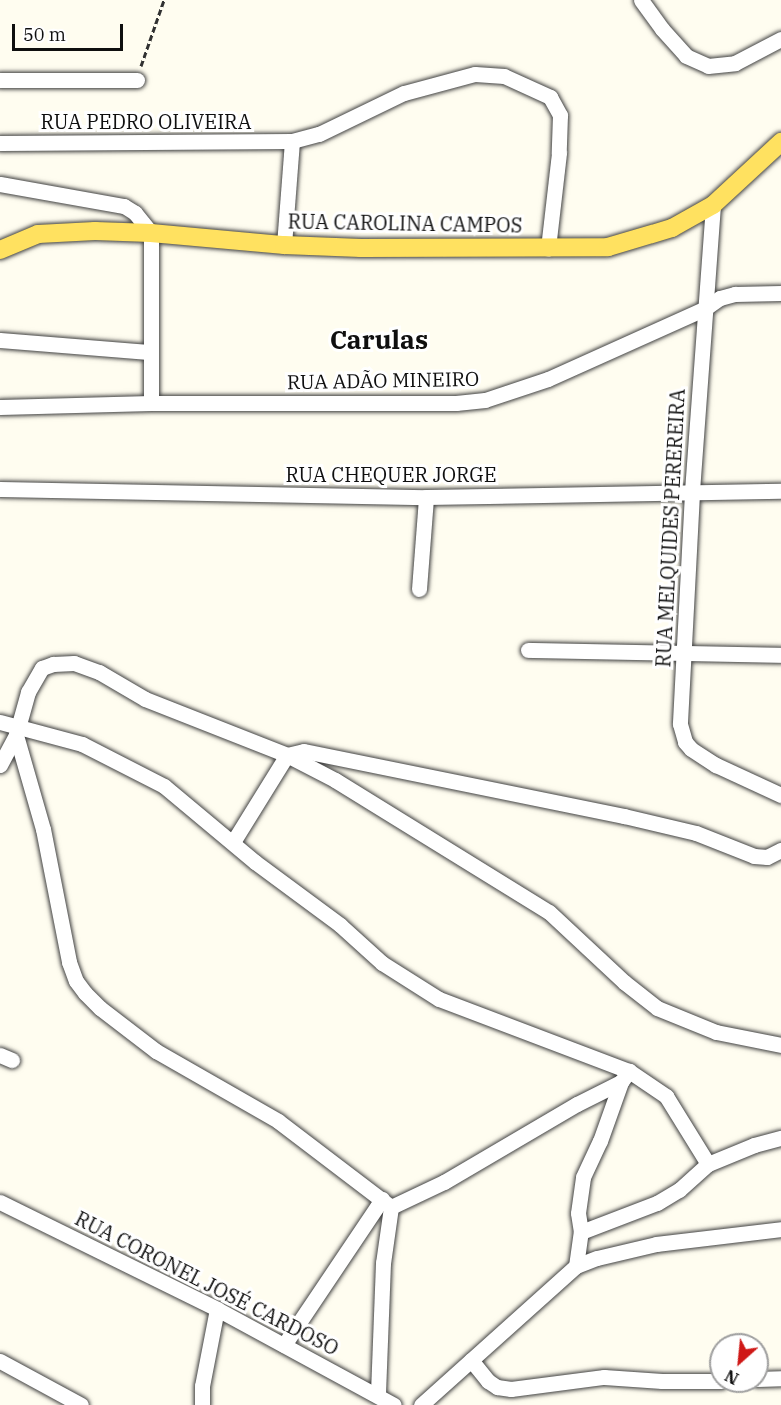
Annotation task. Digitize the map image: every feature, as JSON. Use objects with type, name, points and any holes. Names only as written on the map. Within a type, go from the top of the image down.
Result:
[{"type":"main road","name":"RUA CAROLINA CAMPOS","points":[[0,250],[38,234],[151,233],[284,245],[361,248],[608,247],[672,228],[713,205],[781,142]]},
{"type":"street","points":[[645,6],[686,56],[708,66],[735,63],[781,39]]},
{"type":"street","name":"RUA PEDRO OLIVEIRA","points":[[0,143],[292,141],[319,135],[404,93],[476,74],[504,76],[520,81],[550,97],[560,115],[559,153],[548,248]]},
{"type":"street","points":[[0,80],[137,80]]},
{"type":"street","points":[[284,245],[292,141]]},
{"type":"street","points":[[0,184],[124,206],[135,213],[151,233],[149,352],[151,403]]},
{"type":"street","name":"RUA MELQUIDES PEREREIRA","points":[[713,205],[692,493],[680,724],[685,742],[691,749],[716,765],[781,795]]},
{"type":"street","name":"RUA ADÃO MINEIRO","points":[[0,407],[151,403],[456,404],[485,400],[548,379],[704,309],[720,298],[735,294],[781,293]]},
{"type":"street","points":[[0,340],[149,352]]},
{"type":"street","name":"RUA CHEQUER JORGE","points":[[0,489],[426,497],[781,491]]},
{"type":"street","points":[[419,589],[426,497]]},
{"type":"street","points":[[528,650],[684,651],[781,655]]},
{"type":"street","points":[[0,765],[17,730],[28,692],[42,668],[53,664],[74,663],[99,672],[144,699],[287,755],[335,780],[436,844],[521,892],[549,912],[624,982],[657,1008],[716,1032],[781,1045]]},
{"type":"street","points":[[0,722],[17,730],[82,744],[164,786],[255,862],[340,925],[382,963],[439,999],[625,1076],[666,1096],[708,1164]]},
{"type":"street","points":[[17,730],[43,829],[69,962],[76,981],[85,993],[100,1008],[156,1051],[262,1110],[387,1203]]},
{"type":"street","points":[[233,842],[287,755],[304,751],[624,816],[696,833],[754,856],[767,857],[781,850]]},
{"type":"street","points":[[284,1345],[387,1203],[444,1182],[625,1076]]},
{"type":"street","points":[[576,1266],[581,1232],[578,1213],[583,1177],[600,1141],[625,1076]]},
{"type":"street","points":[[581,1232],[657,1203],[679,1190],[708,1164],[754,1145],[781,1138]]},
{"type":"street","name":"RUA CORONEL JOSÉ CARDOSO","points":[[0,1202],[217,1309],[394,1405]]},
{"type":"street","points":[[378,1395],[387,1203]]},
{"type":"street","points":[[421,1405],[576,1266],[597,1257],[656,1244],[781,1229]]},
{"type":"street","points":[[202,1405],[202,1386],[217,1309]]},
{"type":"street","points":[[471,1360],[488,1381],[497,1387],[511,1389],[604,1377],[663,1381],[709,1380]]},
{"type":"street","points":[[0,1361],[81,1405]]},
{"type":"path","points":[[137,80],[164,0]]},
{"type":"district","name":"Carulas","points":[[379,340]]}]
